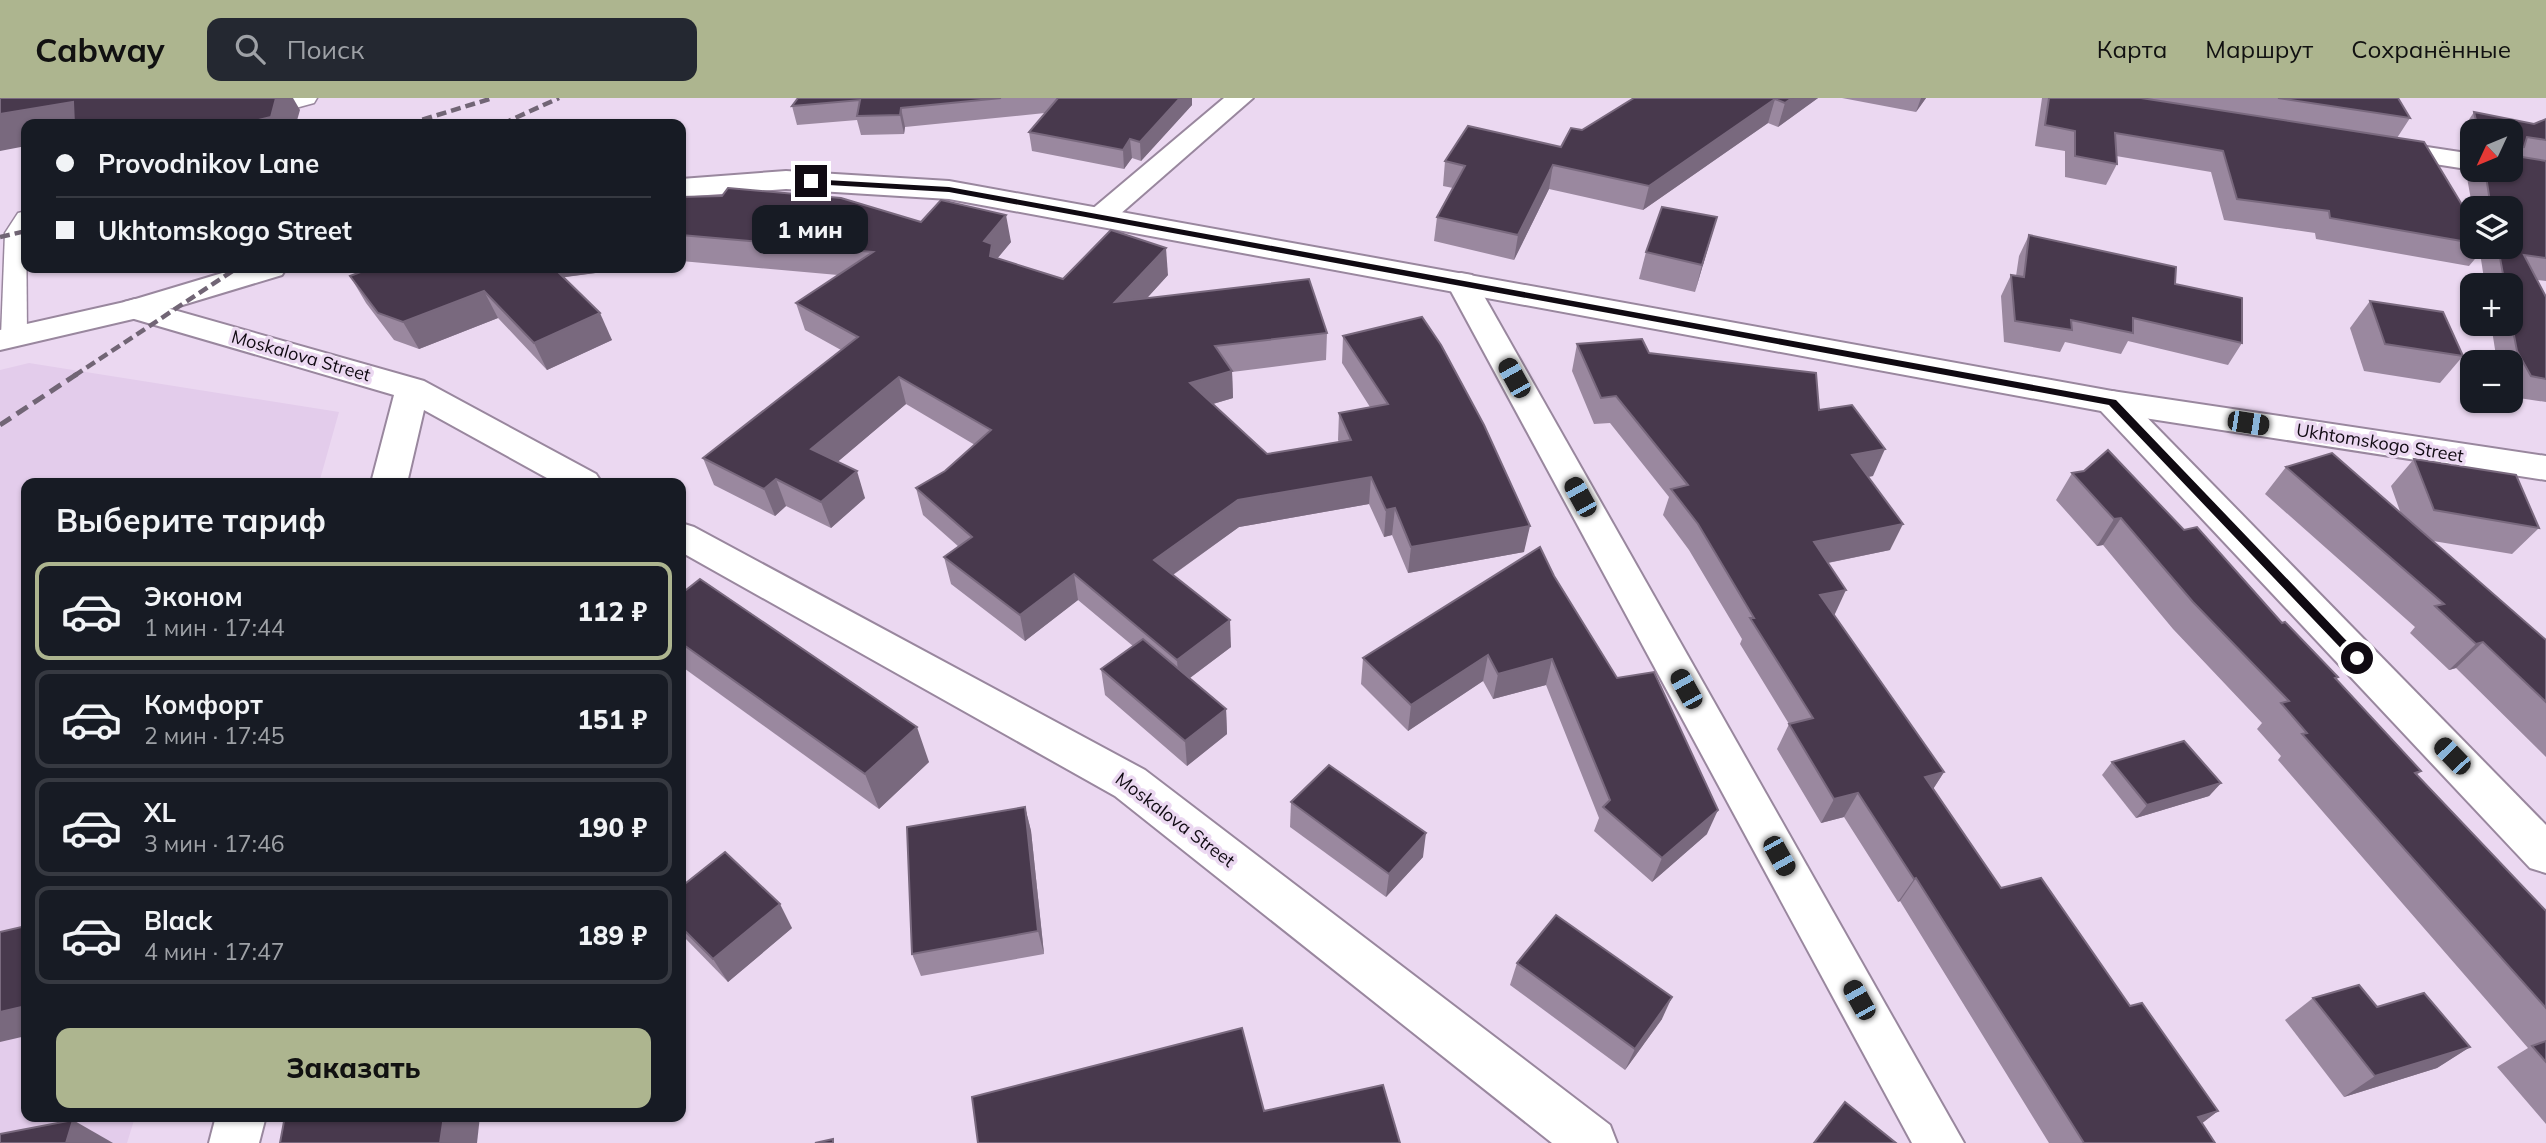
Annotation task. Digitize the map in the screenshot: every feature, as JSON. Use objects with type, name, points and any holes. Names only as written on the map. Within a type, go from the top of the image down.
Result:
[{"type":"street","points":[[1101,216],[1240,98]]},
{"type":"street","points":[[2354,143],[2460,160]]},
{"type":"street","name":"Ukhtomskogo Street","points":[[686,188],[786,180],[949,190],[2112,402],[2546,468]]},
{"type":"street","points":[[135,309],[254,273]]},
{"type":"street","points":[[1461,282],[1939,1143]]},
{"type":"street","name":"Moskalova Street","points":[[7,339],[135,309],[412,388],[575,478]]},
{"type":"street","points":[[390,478],[412,388]]},
{"type":"street","points":[[2112,402],[2546,854]]},
{"type":"street","name":"Moskalova Street","points":[[686,539],[1130,783],[1592,1143]]},
{"type":"street","points":[[234,1143],[239,1122]]},
{"type":"lane","points":[[231,119],[306,98]]},
{"type":"lane","points":[[7,339],[18,233],[21,227]]},
{"type":"shaded area","points":[[29,363],[339,412],[320,478],[21,478],[21,1122],[133,1122],[127,1143],[0,1143],[0,370]]},
{"type":"building","points":[[0,98],[276,98],[271,117],[262,119],[74,119],[73,102],[0,114]]},
{"type":"building","points":[[798,98],[1001,98],[901,108],[900,115],[857,116],[860,100],[792,106]]},
{"type":"building","points":[[1058,98],[1180,98],[1140,142],[1130,139],[1123,150],[1029,132]]},
{"type":"building","points":[[1634,98],[1792,98],[1785,103],[1775,99],[1649,186],[1553,165],[1518,235],[1437,217],[1465,166],[1445,161],[1468,126],[1561,147],[1571,128],[1582,130]]},
{"type":"building","points":[[2049,98],[2141,98],[2424,142],[2460,202],[2460,241],[2330,218],[2329,211],[2237,199],[2223,151],[2115,133],[2117,164],[2075,156],[2075,131],[2045,125]]},
{"type":"building","points":[[2278,98],[2398,98],[2410,118]]},
{"type":"building","points":[[2474,112],[2509,119],[2476,119]]},
{"type":"building","points":[[2546,119],[2546,140],[2527,137],[2524,147],[2524,122],[2534,124]]},
{"type":"building","points":[[2524,157],[2546,161],[2546,258],[2524,255],[2546,297],[2546,379],[2531,376],[2523,362],[2523,350],[2517,350],[2514,336],[2523,336],[2523,273],[2503,273],[2500,259],[2523,259],[2523,196],[2489,196],[2487,182],[2524,182]]},
{"type":"building","points":[[728,188],[841,198],[921,222],[941,200],[1006,215],[984,241],[992,244],[990,256],[1063,279],[1111,230],[1166,248],[1115,302],[1309,279],[1327,333],[1215,346],[1232,371],[1190,383],[1267,454],[1351,440],[1339,413],[1388,404],[1343,336],[1422,317],[1441,345],[1484,425],[1530,526],[1411,547],[1395,508],[1386,510],[1371,477],[1238,500],[1154,560],[1230,620],[1177,660],[1074,574],[1020,615],[944,557],[972,537],[916,488],[945,471],[991,430],[899,377],[811,449],[857,471],[821,502],[776,479],[764,489],[703,458],[858,337],[796,303],[873,252],[686,235],[686,197],[722,196]]},
{"type":"building","points":[[1662,207],[1717,217],[1702,265],[1646,252]]},
{"type":"building","points":[[2029,235],[2176,267],[2175,284],[2242,298],[2242,343],[2133,318],[2133,333],[2071,320],[2072,330],[2015,321],[2011,275],[2024,277]]},
{"type":"building","points":[[358,273],[559,273],[600,313],[534,343],[484,291],[403,322],[378,313],[350,276]]},
{"type":"building","points":[[2370,301],[2443,312],[2460,350],[2460,356],[2385,344]]},
{"type":"building","points":[[1642,339],[1649,353],[1816,373],[1819,410],[1852,405],[1885,449],[1852,455],[1903,524],[1814,542],[1846,590],[1820,595],[1944,772],[1925,777],[2001,888],[2041,878],[2130,1006],[2142,1003],[2218,1111],[2198,1117],[2215,1143],[2084,1143],[1916,878],[1914,879],[1858,793],[1834,799],[1789,724],[1813,718],[1750,618],[1754,618],[1698,524],[1671,489],[1688,485],[1616,396],[1601,398],[1577,344]]},
{"type":"building","points":[[2108,450],[2184,530],[2197,527],[2282,623],[2285,622],[2338,677],[2335,678],[2421,771],[2415,773],[2546,911],[2546,1008],[2302,734],[2307,733],[2281,703],[2289,701],[2193,602],[2121,518],[2114,519],[2072,473],[2084,471]]},
{"type":"building","points":[[2332,453],[2546,640],[2546,702],[2483,642],[2476,644],[2435,606],[2444,604],[2286,467]]},
{"type":"building","points":[[2414,459],[2516,475],[2539,528],[2434,510]]},
{"type":"building","points":[[1540,547],[1554,576],[1617,678],[1654,672],[1718,810],[1662,858],[1603,807],[1610,800],[1552,659],[1498,674],[1488,655],[1411,705],[1363,658]]},
{"type":"building","points":[[700,579],[917,727],[865,774],[686,647],[686,590]]},
{"type":"building","points":[[1143,639],[1226,709],[1185,741],[1101,669]]},
{"type":"building","points":[[2184,741],[2221,783],[2147,805],[2112,762]]},
{"type":"building","points":[[1329,765],[1426,833],[1389,874],[1291,802]]},
{"type":"building","points":[[1025,807],[1038,931],[912,954],[907,827]]},
{"type":"building","points":[[725,852],[780,904],[713,959],[686,932],[686,883]]},
{"type":"building","points":[[1556,915],[1672,997],[1635,1049],[1517,963]]},
{"type":"building","points":[[21,927],[21,1007],[0,1012],[0,932]]},
{"type":"building","points":[[2359,985],[2377,1007],[2424,993],[2470,1047],[2375,1076],[2313,998]]},
{"type":"building","points":[[1242,1028],[1264,1111],[1383,1085],[1400,1143],[978,1143],[972,1097]]},
{"type":"building","points":[[2546,1041],[2546,1062],[2532,1046]]},
{"type":"building","points":[[1845,1102],[1896,1143],[1814,1143]]},
{"type":"building","points":[[72,1122],[66,1143],[0,1143],[0,1134]]},
{"type":"building","points":[[284,1122],[443,1122],[440,1143],[280,1143]]},
{"type":"building","points":[[833,1139],[833,1143],[815,1143]]},
{"type":"railway","points":[[424,119],[493,98]]},
{"type":"railway","points":[[513,119],[559,98]]},
{"type":"railway","points":[[0,237],[21,232]]},
{"type":"railway","points":[[74,376],[229,273]]},
{"type":"railway","points":[[0,425],[77,374]]},
{"type":"route","points":[[811,181],[949,190],[1357,262],[2112,402],[2357,658]]}]
